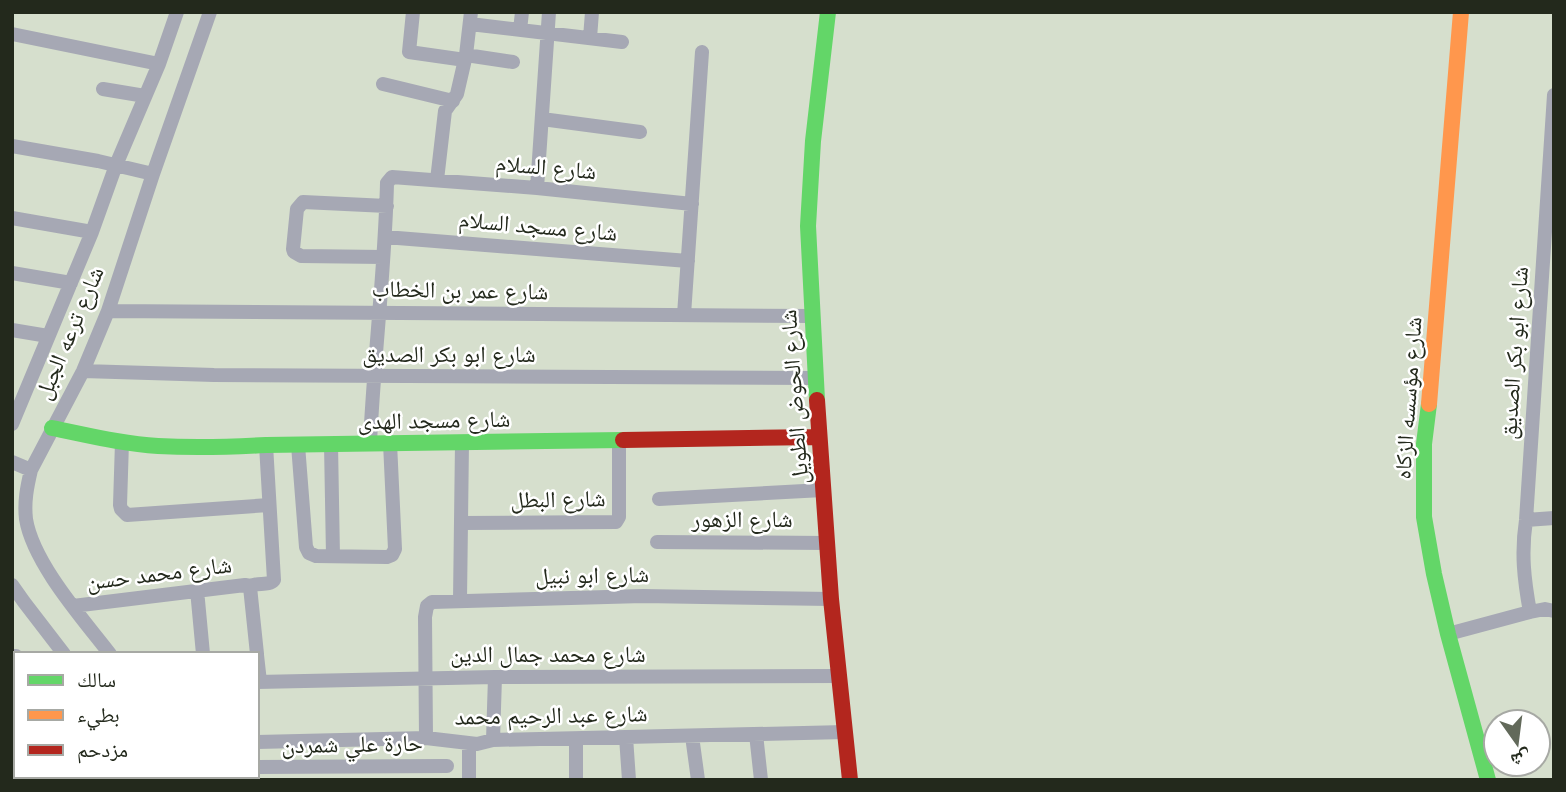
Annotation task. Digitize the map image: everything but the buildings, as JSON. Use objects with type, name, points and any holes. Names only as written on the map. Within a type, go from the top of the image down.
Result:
[{"type":"street","name":"شارع ترعه الجبل","points":[[12,424],[92,232],[177,12]]},
{"type":"street","name":"شارع ترعه الجبل","points":[[108,652],[45,565],[30,536],[25,503],[27,486],[31,470],[83,371],[108,311],[210,12]]},
{"type":"street","points":[[412,12],[408,52],[513,62]]},
{"type":"street","points":[[520,30],[522,12]]},
{"type":"street","points":[[537,188],[549,12]]},
{"type":"street","points":[[590,38],[592,12]]},
{"type":"street","name":"شارع الحوض الطويل","points":[[828,12],[808,198],[818,437],[831,599],[850,780]]},
{"type":"street","name":"شارع مؤسسه الزكاه","points":[[1461,12],[1432,376],[1424,444],[1424,517],[1447,634],[1488,780]]},
{"type":"street","points":[[437,180],[445,111],[457,94],[471,18],[520,30],[622,42]]},
{"type":"street","points":[[12,34],[159,64]]},
{"type":"street","points":[[684,315],[702,52]]},
{"type":"street","points":[[383,84],[453,101]]},
{"type":"street","points":[[103,89],[145,96]]},
{"type":"street","name":"شارع ابو بكر الصديق","points":[[1530,612],[1522,546],[1526,520],[1554,95]]},
{"type":"street","points":[[542,119],[640,132]]},
{"type":"street","points":[[12,146],[153,174]]},
{"type":"street","name":"شارع السلام","points":[[387,206],[387,183],[395,176],[692,204]]},
{"type":"street","points":[[370,443],[387,206],[303,202],[297,209],[293,249],[300,256],[383,257]]},
{"type":"street","points":[[12,218],[92,232]]},
{"type":"street","name":"شارع مسجد السلام","points":[[385,237],[688,261]]},
{"type":"street","points":[[12,272],[71,282]]},
{"type":"street","name":"شارع عمر بن الخطاب","points":[[108,311],[812,316]]},
{"type":"street","points":[[12,330],[48,336]]},
{"type":"street","name":"شارع ابو بكر الصديق","points":[[83,371],[214,375],[815,378]]},
{"type":"street","name":"شارع مسجد الهدى","points":[[52,428],[122,442],[194,447],[818,437]]},
{"type":"street","name":"شارع البطل","points":[[461,523],[616,522],[619,517],[619,440]]},
{"type":"street","points":[[122,442],[120,505],[127,515],[270,505]]},
{"type":"street","points":[[298,445],[307,550],[312,555],[387,556],[392,555],[395,549],[390,443]]},
{"type":"street","points":[[460,600],[462,443]]},
{"type":"street","points":[[331,444],[333,556]]},
{"type":"street","points":[[257,652],[251,586],[271,583],[274,580],[266,445]]},
{"type":"street","points":[[12,462],[31,470]]},
{"type":"street","points":[[659,499],[823,491]]},
{"type":"street","points":[[1526,520],[1554,518]]},
{"type":"street","name":"شارع الزهور","points":[[657,541],[827,542]]},
{"type":"street","points":[[12,585],[62,652]]},
{"type":"street","name":"شارع محمد حسن","points":[[73,606],[251,586]]},
{"type":"street","points":[[197,590],[203,652]]},
{"type":"street","name":"شارع ابو نبيل","points":[[426,678],[425,617],[427,606],[432,601],[643,596],[831,599]]},
{"type":"street","points":[[1447,634],[1530,612],[1545,609],[1554,611]]},
{"type":"street","name":"شارع محمد جمال الدين","points":[[259,682],[495,677],[839,676]]},
{"type":"street","points":[[493,740],[495,677]]},
{"type":"street","points":[[426,678],[426,738]]},
{"type":"street","name":"شارع عبد الرحيم محمد","points":[[259,743],[426,738],[477,744],[493,740],[845,732]]},
{"type":"street","points":[[756,734],[761,780]]},
{"type":"street","points":[[692,736],[698,780]]},
{"type":"street","points":[[626,737],[629,780]]},
{"type":"street","points":[[576,738],[576,780]]},
{"type":"street","points":[[469,744],[469,780]]},
{"type":"street","name":"حارة علي شمردن","points":[[259,768],[447,766]]},
{"type":"traffic: fast","points":[[817,400],[808,226],[813,141],[828,12]]},
{"type":"traffic: fast","points":[[1429,404],[1424,444],[1424,517],[1448,634],[1488,780]]},
{"type":"traffic: fast","points":[[52,428],[131,443],[185,447],[623,440]]},
{"type":"traffic: slow","points":[[1429,404],[1461,12]]},
{"type":"traffic: jam","points":[[817,400],[831,599],[850,780]]},
{"type":"traffic: jam","points":[[623,440],[819,437]]}]
